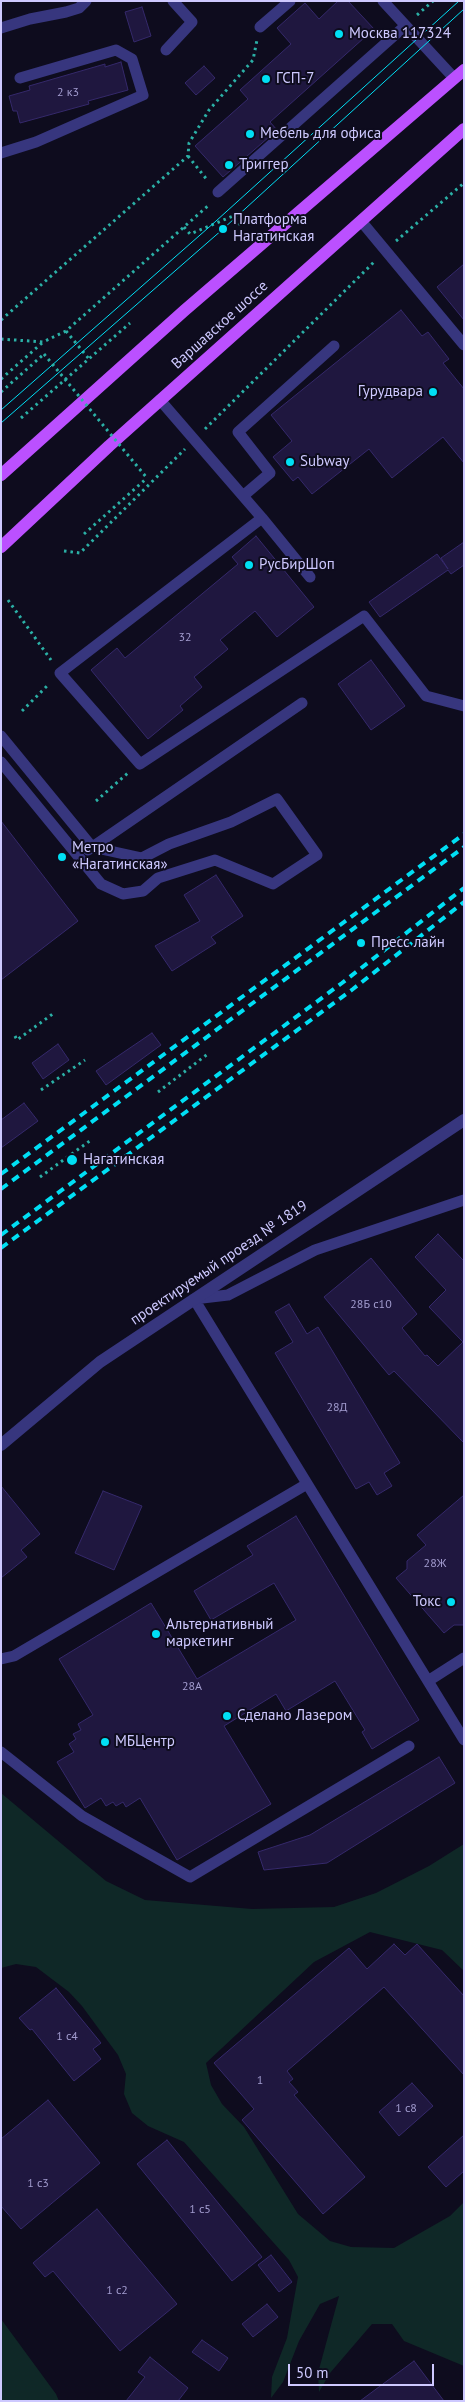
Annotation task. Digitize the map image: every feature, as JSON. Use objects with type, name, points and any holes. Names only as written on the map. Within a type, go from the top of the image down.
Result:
[{"type":"main road","points":[[1,475],[185,310],[464,70]]},
{"type":"main road","name":"Варшавское шоссе","points":[[1,547],[160,400],[464,129]]},
{"type":"street","name":"проектируемый проезд № 1819","points":[[1,1445],[100,1362],[464,1120]]},
{"type":"lane","points":[[1,28],[30,19],[79,8],[86,1]]},
{"type":"lane","points":[[166,50],[192,22],[173,1]]},
{"type":"lane","points":[[260,28],[290,1]]},
{"type":"lane","points":[[383,1],[454,78]]},
{"type":"lane","points":[[218,192],[405,26]]},
{"type":"lane","points":[[1,153],[36,142],[143,96],[132,59],[116,50],[20,78]]},
{"type":"lane","points":[[361,221],[464,345]]},
{"type":"lane","points":[[243,496],[270,472],[238,432],[334,346]]},
{"type":"lane","points":[[160,400],[262,518],[310,577]]},
{"type":"lane","points":[[262,518],[60,673],[140,764],[364,616],[426,696],[464,706]]},
{"type":"lane","points":[[79,858],[92,847],[302,703]]},
{"type":"lane","points":[[1,736],[92,847],[142,858],[168,844],[231,822],[277,799],[317,855],[273,884],[215,860],[158,878],[143,891],[123,894],[101,884],[1,762]]},
{"type":"lane","points":[[464,1200],[315,1250],[228,1295],[194,1299],[464,1740]]},
{"type":"lane","points":[[1,1658],[14,1656],[307,1484]]},
{"type":"lane","points":[[428,1681],[464,1658]]},
{"type":"lane","points":[[1,1752],[82,1816],[190,1876],[409,1746]]},
{"type":"path","points":[[405,26],[433,1]]},
{"type":"path","points":[[1,379],[43,342],[66,331],[212,201],[218,192],[188,156],[189,143],[209,110],[253,60],[260,28]]},
{"type":"path","points":[[1,320],[188,156]]},
{"type":"path","points":[[64,551],[80,553],[386,250],[464,183]]},
{"type":"path","points":[[184,227],[190,234],[233,216],[241,226]]},
{"type":"path","points":[[22,418],[130,324]]},
{"type":"path","points":[[66,331],[89,359]]},
{"type":"path","points":[[1,339],[43,342]]},
{"type":"path","points":[[1,392],[44,354],[147,478],[84,534]]},
{"type":"path","points":[[221,413],[226,418]]},
{"type":"path","points":[[8,600],[60,673],[22,711]]},
{"type":"path","points":[[96,801],[140,764]]},
{"type":"path","points":[[15,1036],[17,1040],[54,1013]]},
{"type":"path","points":[[158,1092],[209,1053]]},
{"type":"path","points":[[41,1090],[85,1060]]},
{"type":"path","points":[[40,1177],[91,1140]]},
{"type":"green space","points":[[1,1793],[106,1881],[145,1900],[252,1909],[334,1907],[376,1893],[429,1866],[464,1844],[464,1971],[442,1950],[370,1932],[314,1962],[206,2063],[211,2085],[222,2104],[244,2127],[298,2214],[330,2241],[351,2247],[394,2248],[450,2216],[464,2202],[464,2366],[404,2341],[392,2324],[372,2324],[330,2373],[319,2392],[318,2373],[339,2296],[320,2304],[299,2341],[283,2382],[271,2398],[272,2377],[287,2338],[298,2277],[289,2260],[184,2142],[148,2126],[132,2113],[124,2094],[126,2074],[118,2055],[82,2006],[69,1992],[36,1967],[16,1964],[1,1968]]},
{"type":"green space","points":[[1,2319],[56,2394],[59,2401],[1,2401]]},
{"type":"building","points":[[338,1],[348,1],[374,29],[270,122],[277,130],[223,177],[195,146],[248,99],[240,90],[291,44],[277,28],[305,3],[319,19]]},
{"type":"building","points":[[142,7],[151,36],[134,42],[125,12]]},
{"type":"building","points":[[121,62],[128,90],[88,101],[89,104],[20,123],[17,111],[13,111],[9,96],[30,90],[29,86],[105,64],[105,67]]},
{"type":"building","points":[[204,66],[215,78],[196,95],[185,83]]},
{"type":"building","points":[[464,264],[464,320],[437,287]]},
{"type":"building","points":[[401,310],[422,336],[428,332],[449,359],[443,363],[464,389],[464,463],[443,437],[392,478],[369,449],[312,494],[298,477],[293,481],[273,457],[292,441],[271,415]]},
{"type":"building","points":[[256,536],[314,607],[277,637],[255,611],[220,640],[228,649],[194,677],[202,687],[180,706],[183,710],[148,739],[91,670],[117,648],[125,658],[238,564],[232,557]]},
{"type":"building","points":[[464,542],[464,565],[451,574],[448,570],[380,617],[369,602],[437,554],[448,569],[441,558]]},
{"type":"building","points":[[371,660],[405,706],[371,730],[338,684]]},
{"type":"building","points":[[1,821],[78,921],[1,980]]},
{"type":"building","points":[[216,875],[243,916],[211,937],[216,943],[172,971],[155,946],[200,921],[184,895]]},
{"type":"building","points":[[152,1033],[161,1045],[106,1085],[96,1071]]},
{"type":"building","points":[[58,1044],[69,1060],[43,1079],[32,1063]]},
{"type":"building","points":[[24,1103],[38,1121],[1,1148],[1,1120]]},
{"type":"building","points":[[438,1234],[464,1261],[464,1443],[394,1371],[389,1375],[324,1297],[371,1258],[417,1314],[402,1328],[425,1356],[427,1355],[438,1366],[463,1342],[429,1307],[446,1290],[415,1257]]},
{"type":"building","points":[[289,1304],[307,1334],[318,1327],[400,1463],[384,1473],[392,1486],[377,1495],[369,1482],[356,1489],[275,1353],[293,1342],[275,1312]]},
{"type":"building","points":[[1,1486],[40,1534],[21,1550],[27,1557],[1,1578]]},
{"type":"building","points":[[103,1491],[142,1506],[114,1570],[75,1553]]},
{"type":"building","points":[[464,1495],[464,1625],[454,1625],[444,1633],[396,1578],[407,1569],[407,1561],[426,1545],[417,1535]]},
{"type":"building","points":[[296,1516],[419,1720],[372,1749],[362,1732],[365,1730],[335,1681],[286,1711],[276,1694],[224,1726],[271,1804],[177,1860],[140,1798],[126,1807],[123,1802],[116,1806],[113,1802],[106,1806],[101,1798],[85,1808],[57,1762],[74,1752],[69,1744],[76,1739],[73,1734],[81,1730],[78,1724],[93,1715],[59,1659],[151,1603],[197,1679],[296,1620],[274,1583],[211,1620],[194,1591],[253,1555],[247,1546]]},
{"type":"building","points":[[439,1757],[455,1783],[327,1863],[264,1870],[258,1852],[310,1835]]},
{"type":"building","points":[[394,1944],[405,1955],[417,1944],[464,1996],[464,2075],[384,1987],[287,2071],[293,2079],[289,2082],[298,2092],[294,2095],[365,2177],[323,2214],[242,2120],[254,2109],[214,2063],[349,1948],[367,1969]]},
{"type":"building","points":[[56,1988],[101,2043],[93,2049],[101,2059],[74,2081],[32,2029],[30,2030],[19,2018]]},
{"type":"building","points":[[412,2083],[433,2106],[399,2136],[379,2112]]},
{"type":"building","points":[[48,2100],[100,2163],[21,2229],[1,2206],[1,2139]]},
{"type":"building","points":[[464,2135],[464,2171],[446,2187],[428,2167]]},
{"type":"building","points":[[167,2140],[262,2257],[232,2281],[137,2164]]},
{"type":"building","points":[[97,2209],[177,2304],[120,2351],[53,2271],[45,2277],[33,2263]]},
{"type":"building","points":[[271,2255],[292,2282],[279,2292],[258,2265]]},
{"type":"building","points":[[267,2304],[278,2317],[253,2337],[242,2324]]},
{"type":"building","points":[[202,2340],[228,2358],[219,2371],[192,2352]]},
{"type":"building","points":[[150,2357],[188,2388],[178,2401],[126,2401],[145,2377],[138,2372]]},
{"type":"building","points":[[414,2361],[444,2401],[360,2401]]},
{"type":"tram line","points":[[1,410],[216,221],[459,1]]},
{"type":"tram line","points":[[1,423],[223,229],[464,9]]},
{"type":"railway","points":[[1,1174],[464,834]]},
{"type":"railway","points":[[1,1189],[464,847]]},
{"type":"railway","points":[[1,1235],[342,983],[464,888]]},
{"type":"railway","points":[[1,1248],[353,989],[464,902]]},
{"type":"place","name":"Москва 117324","points":[[339,34]]},
{"type":"place","name":"ГСП-7","points":[[266,79]]},
{"type":"place","name":"Мебель для офиса","points":[[250,134]]},
{"type":"place","name":"Триггер","points":[[229,165]]},
{"type":"place","name":"Платформа Нагатинская","points":[[223,229]]},
{"type":"place","name":"Гурудвара","points":[[433,392]]},
{"type":"place","name":"Subway","points":[[290,462]]},
{"type":"place","name":"РусБирШоп","points":[[249,565]]},
{"type":"place","name":"Метро «Нагатинская»","points":[[62,857]]},
{"type":"place","name":"Пресс лайн","points":[[361,943]]},
{"type":"place","name":"Нагатинская","points":[[72,1160]]},
{"type":"place","name":"Токс","points":[[451,1602]]},
{"type":"place","name":"Альтернативный маркетинг","points":[[156,1634]]},
{"type":"place","name":"Сделано Лазером","points":[[227,1716]]},
{"type":"place","name":"МБЦентр","points":[[105,1742]]}]
